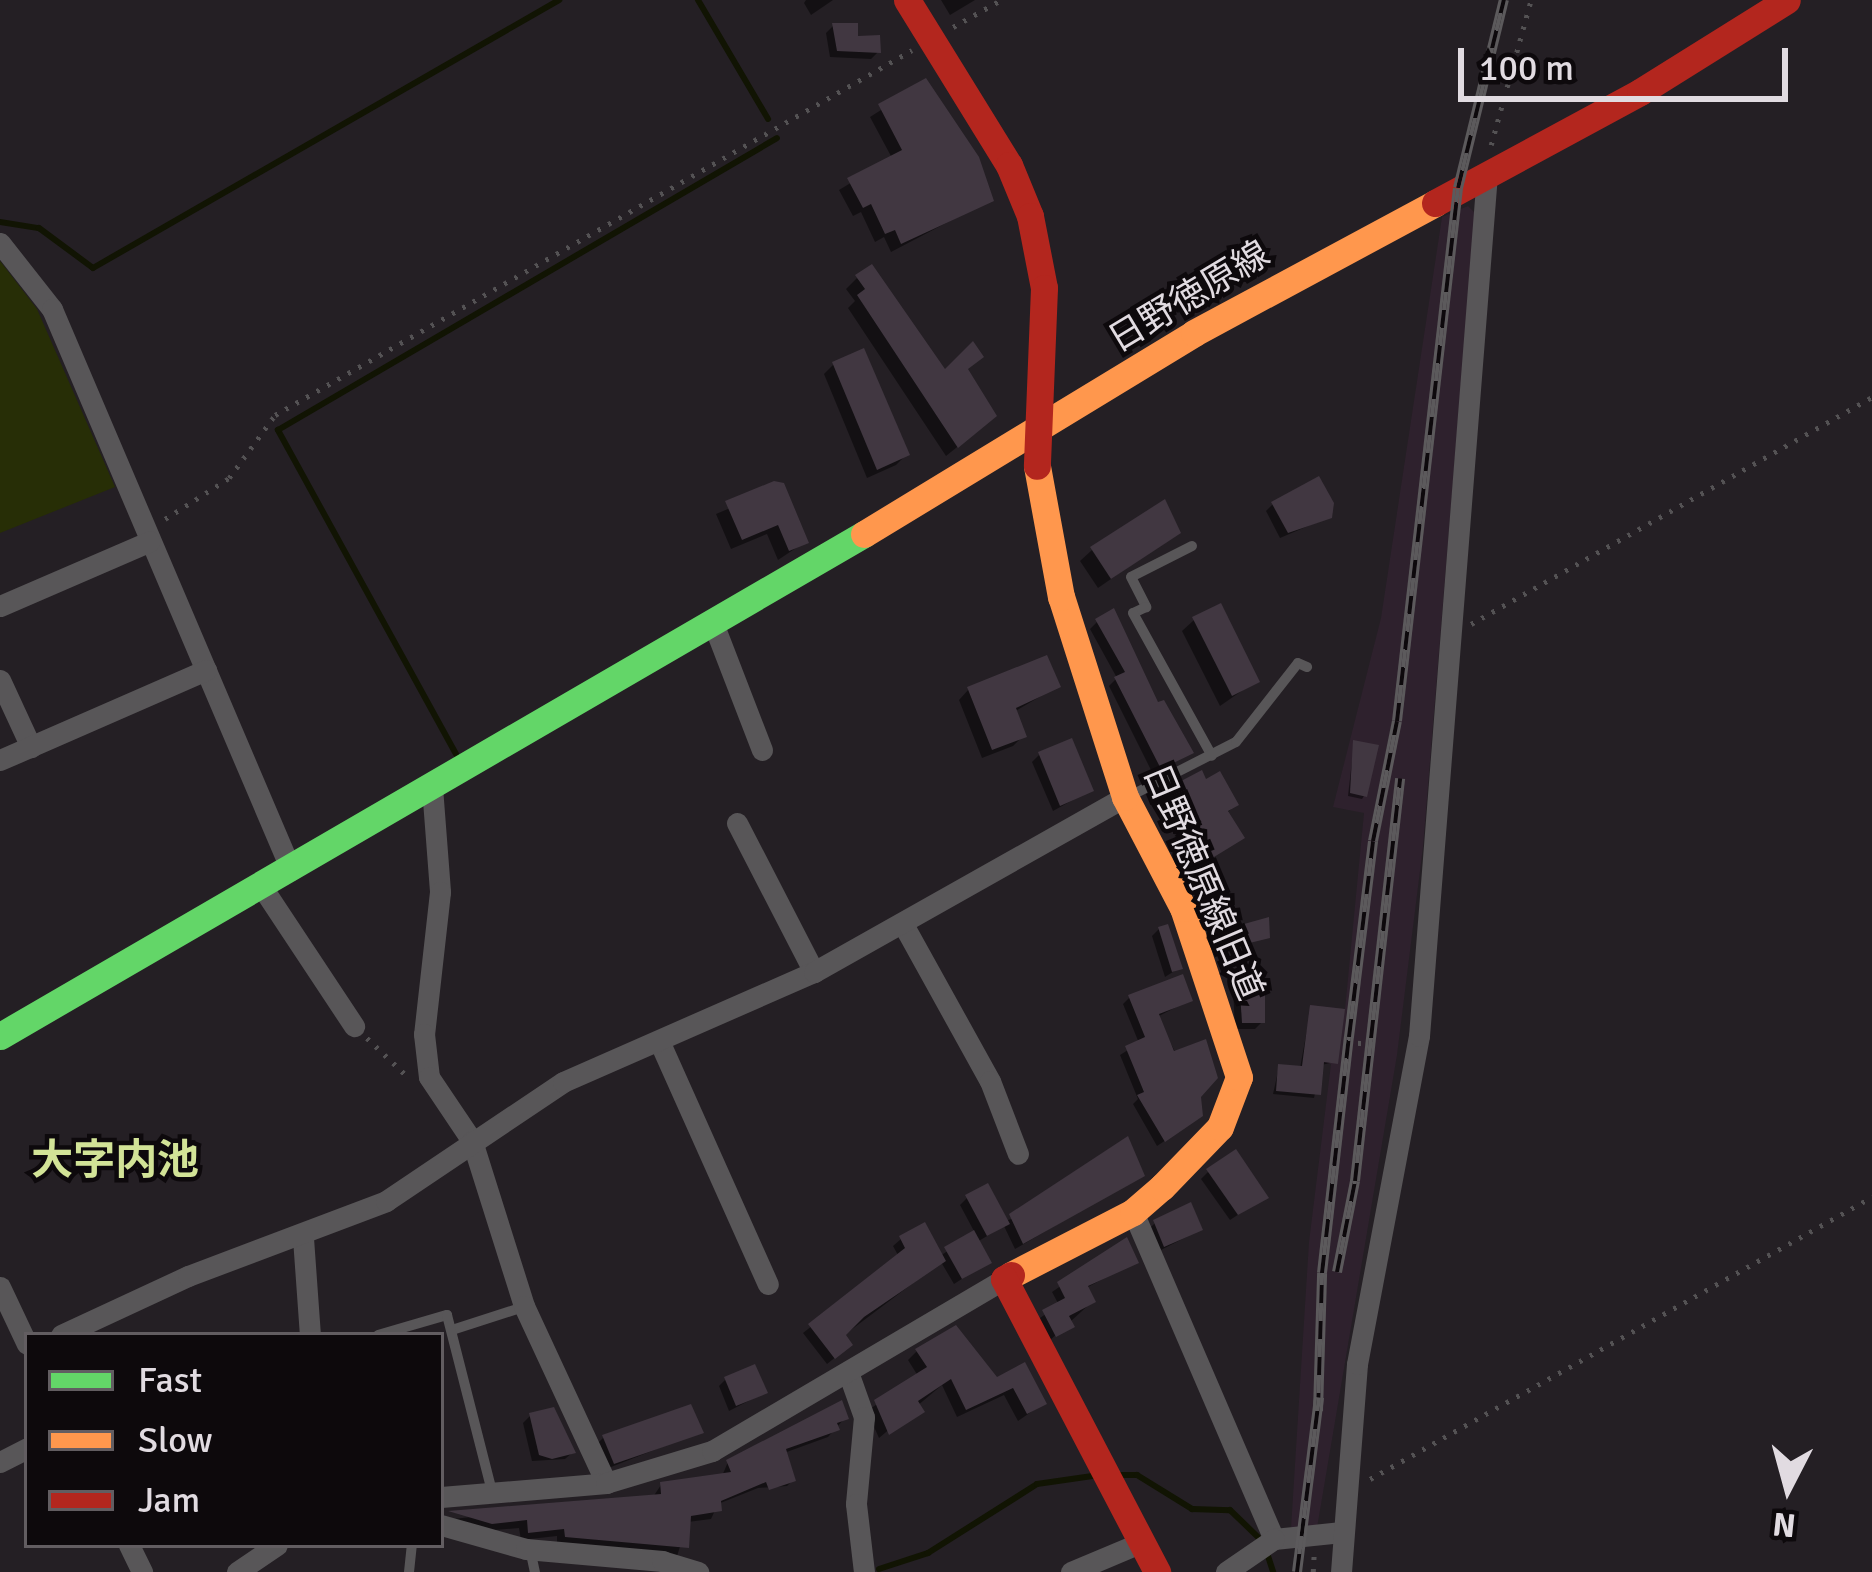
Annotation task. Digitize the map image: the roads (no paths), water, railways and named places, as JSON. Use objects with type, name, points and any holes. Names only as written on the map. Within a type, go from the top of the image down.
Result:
[{"type":"street","points":[[907,0],[1009,165],[1030,216],[1044,287],[1037,432]]},
{"type":"street","name":"日野徳原線","points":[[0,1036],[713,623],[1037,432],[1194,333],[1640,92],[1787,0]]},
{"type":"street","points":[[1341,1572],[1357,1364],[1419,1036],[1487,174]]},
{"type":"street","points":[[0,243],[52,309],[291,870]]},
{"type":"street","name":"日野徳原線旧道","points":[[1004,1279],[1133,1211],[1206,1146],[1235,1101],[1239,1077],[1183,908],[1125,797],[1060,597],[1037,475],[1037,432]]},
{"type":"street","points":[[0,606],[147,536]]},
{"type":"street","points":[[713,623],[762,750]]},
{"type":"street","points":[[0,760],[206,670]]},
{"type":"street","points":[[0,680],[31,747]]},
{"type":"street","points":[[432,788],[440,892],[424,1034],[429,1076],[472,1141],[524,1306],[605,1484]]},
{"type":"street","points":[[67,1332],[188,1276],[303,1238],[386,1202],[563,1082],[814,972],[904,926],[1125,797]]},
{"type":"street","points":[[737,823],[814,972]]},
{"type":"street","points":[[262,887],[354,1026]]},
{"type":"street","points":[[904,926],[990,1081],[1018,1154]]},
{"type":"street","points":[[660,1042],[767,1284]]},
{"type":"street","points":[[1133,1211],[1274,1539]]},
{"type":"street","points":[[303,1238],[310,1332]]},
{"type":"street","points":[[444,1497],[605,1484],[712,1451],[1004,1279],[1157,1572]]},
{"type":"street","points":[[0,1287],[24,1338]]},
{"type":"street","points":[[848,1372],[864,1417],[856,1504],[864,1572]]},
{"type":"street","points":[[444,1526],[533,1561],[662,1561],[698,1572]]},
{"type":"street","points":[[1226,1572],[1274,1539],[1342,1532]]},
{"type":"street","points":[[1071,1572],[1140,1543]]},
{"type":"street","points":[[237,1572],[273,1548]]},
{"type":"lane","points":[[1192,546],[1131,577],[1146,607],[1133,613],[1211,756]]},
{"type":"lane","points":[[1125,797],[1140,797],[1211,756],[1260,718],[1298,663],[1307,667]]},
{"type":"lane","points":[[452,1330],[524,1306]]},
{"type":"lane","points":[[388,1332],[447,1315],[492,1492]]},
{"type":"waterway","points":[[0,222],[39,228],[93,268],[559,0]]},
{"type":"waterway","points":[[698,0],[768,119]]},
{"type":"waterway","points":[[456,754],[278,430],[777,138]]},
{"type":"waterway","points":[[1118,1475],[1137,1475],[1192,1509],[1230,1510],[1258,1537]]},
{"type":"waterway","points":[[879,1569],[928,1553],[1037,1484],[1092,1476]]},
{"type":"waterway","points":[[1267,1553],[1273,1572]]},
{"type":"railway","points":[[1318,1411],[1322,1273],[1349,1037],[1373,841],[1397,721],[1458,188],[1504,0]]},
{"type":"railway","points":[[1337,1272],[1355,1181],[1400,779]]},
{"type":"railway","points":[[1297,1572],[1319,1397]]},
{"type":"district","name":"大字内池","points":[[115,1161]]}]
